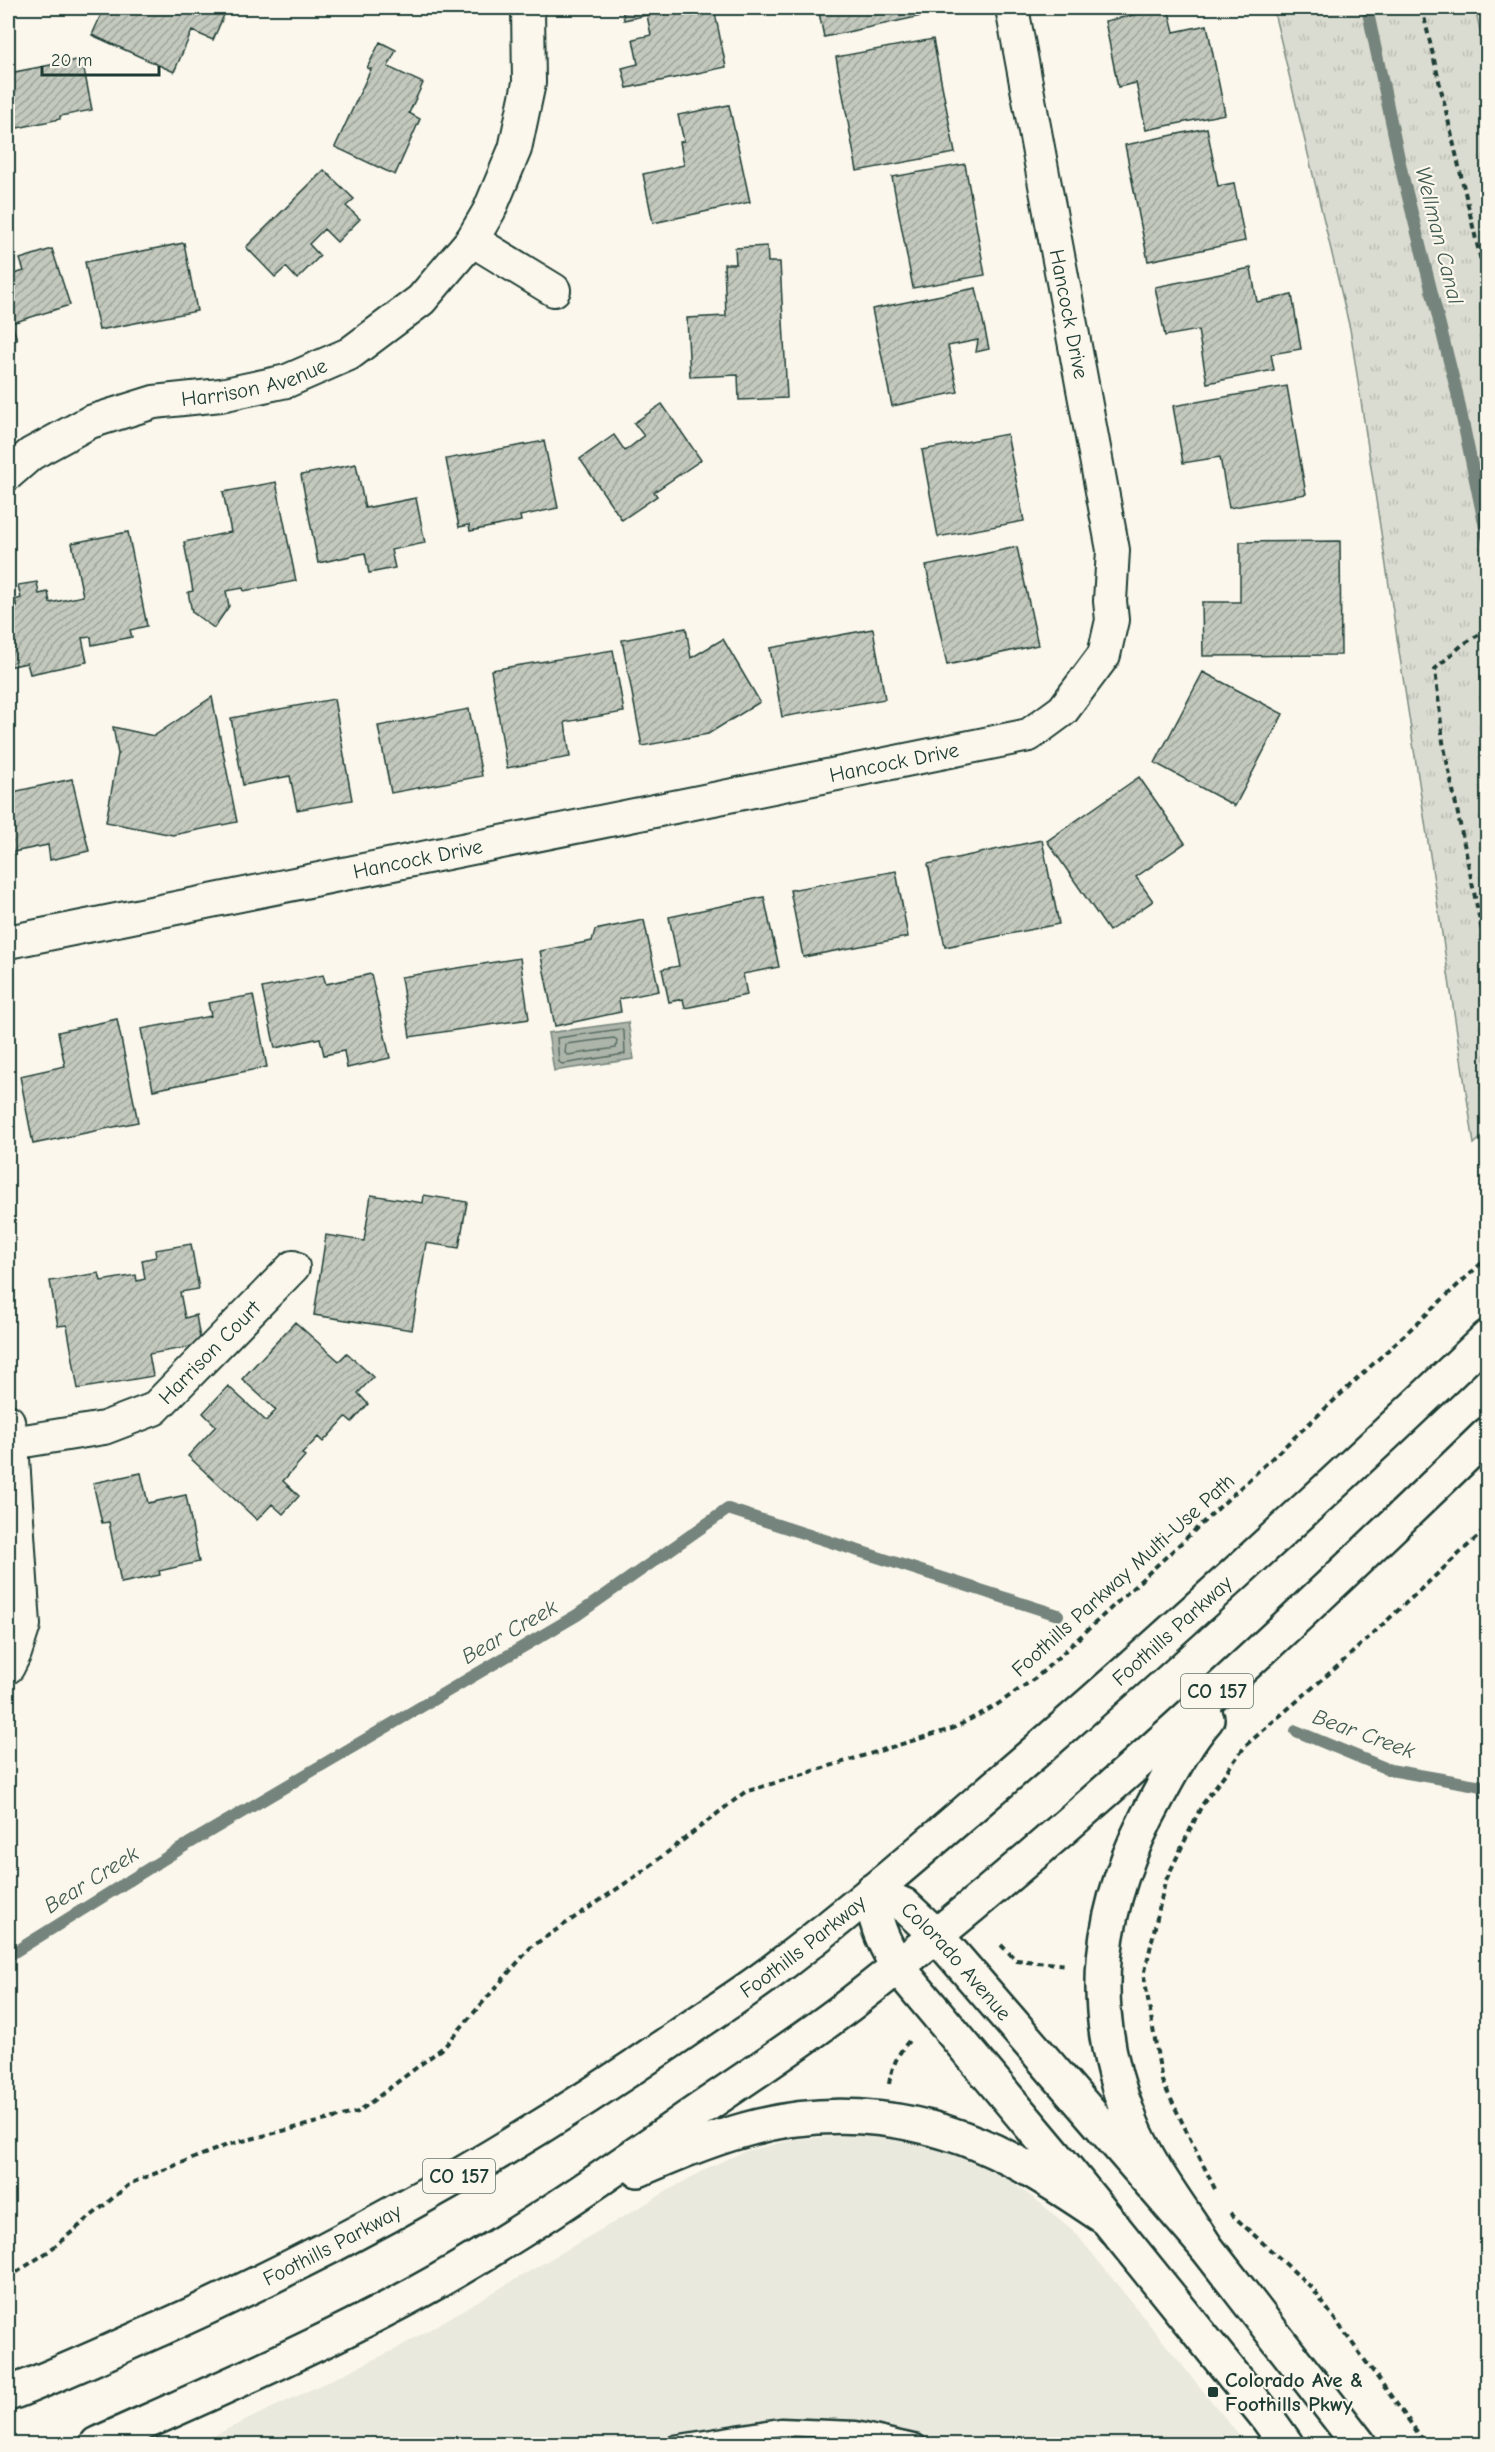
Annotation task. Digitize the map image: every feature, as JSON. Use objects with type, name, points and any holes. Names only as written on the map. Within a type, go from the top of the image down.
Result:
[{"type":"main road","name":"Foothills Parkway","points":[[8,2394],[43,2381],[205,2309],[304,2261],[441,2187],[537,2130],[637,2065],[776,1968],[872,1892],[1184,1622],[1339,1480],[1488,1337]]},
{"type":"main road","name":"CO 157","points":[[97,2445],[247,2376],[412,2295],[575,2196],[850,2004],[936,1935],[1130,1771],[1313,1604],[1488,1434]]},
{"type":"main road","points":[[1206,2247],[1150,2160],[1132,2124],[1120,2090],[1109,2050],[1105,2013],[1103,1969],[1107,1924],[1120,1878],[1139,1829],[1192,1736],[1313,1604]]},
{"type":"main road","name":"Colorado Avenue","points":[[1286,2445],[1266,2416],[1107,2218],[897,1966],[881,1939],[873,1914],[872,1892],[904,1905],[936,1935],[1206,2247],[1359,2445]]},
{"type":"main road","points":[[575,2196],[699,2144],[746,2129],[795,2119],[838,2115],[882,2118],[927,2126],[964,2138],[1010,2158],[1107,2218]]},
{"type":"street","name":"Harrison Avenue","points":[[8,474],[31,454],[90,422],[154,402],[221,395],[287,381],[349,354],[421,300],[472,240],[489,211],[516,148],[529,83],[528,8]]},
{"type":"street","name":"Hancock Drive","points":[[8,942],[1029,735],[1064,710],[1104,655],[1112,620],[1110,601],[1113,550],[1012,8]]},
{"type":"street","points":[[472,240],[554,290]]},
{"type":"street","name":"Harrison Court","points":[[10,1432],[104,1428],[154,1409],[293,1267]]},
{"type":"street","points":[[8,1667],[24,1625],[10,1432]]},
{"type":"lane","points":[[675,2445],[781,2427],[856,2430],[918,2445]]},
{"type":"path","points":[[1422,8],[1488,291]]},
{"type":"path","points":[[1488,629],[1462,645],[1435,669],[1443,742],[1488,960]]},
{"type":"path","name":"Foothills Parkway Multi-Use Path","points":[[8,2278],[49,2251],[131,2183],[227,2145],[358,2112],[445,2046],[531,1947],[642,1872],[745,1792],[954,1728],[1004,1701],[1037,1677],[1488,1257]]},
{"type":"path","points":[[1219,2196],[1162,2081],[1144,1976],[1166,1882],[1202,1805],[1246,1745],[1339,1665],[1488,1527]]},
{"type":"path","points":[[1001,1945],[1016,1960],[1072,1966]]},
{"type":"path","points":[[887,2089],[891,2069],[901,2049],[911,2039]]},
{"type":"path","points":[[1224,2207],[1312,2288],[1426,2445]]},
{"type":"shaded area","points":[[863,2135],[932,2145],[1002,2175],[1039,2202],[1074,2231],[1246,2444],[196,2444],[394,2350],[707,2168],[746,2151],[797,2139]]},
{"type":"green space","points":[[1273,8],[1475,8],[1487,60],[1488,1131],[1474,1144],[1350,329]]},
{"type":"water","points":[[628,1022],[634,1059],[554,1071],[548,1033]]},
{"type":"building","points":[[104,8],[227,8],[213,40],[192,31],[174,72],[92,35]]},
{"type":"building","points":[[622,8],[714,8],[726,67],[627,88],[622,68],[638,64],[633,39],[651,35],[647,15],[624,20]]},
{"type":"building","points":[[818,8],[924,8],[926,15],[824,37]]},
{"type":"building","points":[[1168,8],[1174,32],[1207,25],[1225,114],[1146,130],[1136,83],[1118,87],[1105,21]]},
{"type":"building","points":[[933,39],[955,153],[857,171],[836,57]]},
{"type":"building","points":[[380,42],[396,50],[388,67],[423,83],[409,113],[420,119],[395,175],[335,147],[371,69],[367,68]]},
{"type":"building","points":[[82,59],[92,110],[8,130],[8,66],[9,73]]},
{"type":"building","points":[[729,105],[750,202],[653,223],[643,174],[684,165],[680,142],[684,141],[678,115]]},
{"type":"building","points":[[1207,128],[1218,186],[1234,183],[1245,241],[1148,261],[1125,145]]},
{"type":"building","points":[[965,164],[985,275],[913,288],[892,177]]},
{"type":"building","points":[[324,170],[354,199],[346,206],[360,219],[337,242],[324,229],[309,244],[320,256],[297,279],[286,267],[275,277],[246,247]]},
{"type":"building","points":[[184,243],[197,311],[99,330],[85,262]]},
{"type":"building","points":[[767,246],[768,262],[780,262],[787,398],[739,400],[738,375],[690,377],[687,318],[726,316],[724,264],[736,264],[735,248]]},
{"type":"building","points":[[52,249],[70,305],[12,323],[17,340],[8,343],[8,276],[24,271],[20,259]]},
{"type":"building","points":[[1251,268],[1257,302],[1292,295],[1301,349],[1271,354],[1274,370],[1207,383],[1198,330],[1165,336],[1155,287]]},
{"type":"building","points":[[976,288],[989,349],[976,352],[978,340],[948,346],[958,392],[892,406],[872,309]]},
{"type":"building","points":[[1287,386],[1306,494],[1229,508],[1220,457],[1183,463],[1173,406]]},
{"type":"building","points":[[662,404],[701,460],[654,492],[657,496],[622,520],[580,459],[614,435],[625,451],[644,436],[634,423]]},
{"type":"building","points":[[1007,434],[1024,521],[938,537],[922,450]]},
{"type":"building","points":[[544,441],[558,508],[520,516],[521,521],[470,531],[469,525],[459,527],[446,459]]},
{"type":"building","points":[[356,464],[365,508],[416,498],[425,543],[391,550],[395,568],[369,573],[365,553],[318,563],[301,475]]},
{"type":"building","points":[[276,482],[296,581],[244,591],[243,588],[226,591],[229,606],[214,628],[192,612],[188,592],[193,591],[184,542],[231,532],[223,492]]},
{"type":"building","points":[[128,532],[147,626],[130,630],[132,637],[92,645],[91,637],[82,638],[87,662],[30,674],[27,663],[8,667],[8,609],[17,607],[15,600],[21,598],[18,585],[37,582],[39,594],[48,592],[50,603],[83,596],[72,543]]},
{"type":"building","points":[[1340,541],[1341,655],[1203,656],[1202,602],[1240,602],[1240,542]]},
{"type":"building","points":[[1017,547],[1038,645],[947,665],[926,566]]},
{"type":"building","points":[[686,628],[691,658],[723,639],[760,702],[708,734],[642,746],[622,640]]},
{"type":"building","points":[[873,629],[885,699],[782,717],[770,648]]},
{"type":"building","points":[[613,650],[624,712],[565,722],[570,757],[507,768],[491,670]]},
{"type":"building","points":[[1203,672],[1283,714],[1235,806],[1155,763]]},
{"type":"building","points":[[212,697],[237,822],[173,835],[106,822],[118,754],[113,727],[154,736]]},
{"type":"building","points":[[334,699],[352,800],[297,810],[290,776],[243,785],[231,718]]},
{"type":"building","points":[[469,709],[482,776],[391,793],[378,726]]},
{"type":"building","points":[[1139,777],[1185,843],[1136,877],[1153,901],[1109,931],[1047,841]]},
{"type":"building","points":[[72,779],[89,851],[50,860],[48,845],[8,853],[8,793]]},
{"type":"building","points":[[1042,840],[1059,924],[945,947],[928,864]]},
{"type":"building","points":[[896,871],[908,937],[803,957],[790,890]]},
{"type":"building","points":[[764,897],[779,967],[743,974],[747,995],[685,1008],[683,999],[669,1002],[662,969],[679,966],[669,917]]},
{"type":"building","points":[[644,920],[659,991],[619,999],[621,1012],[555,1026],[540,951],[592,941],[595,930]]},
{"type":"building","points":[[520,958],[529,1019],[410,1037],[401,977]]},
{"type":"building","points":[[371,974],[390,1058],[347,1068],[344,1051],[324,1055],[320,1038],[275,1048],[262,988],[323,975],[326,984]]},
{"type":"building","points":[[253,995],[267,1067],[153,1090],[141,1029],[211,1016],[208,1003]]},
{"type":"building","points":[[117,1019],[138,1122],[33,1144],[20,1076],[65,1066],[58,1032]]},
{"type":"building","points":[[371,1195],[423,1203],[424,1195],[467,1202],[459,1248],[426,1243],[412,1330],[314,1315],[326,1235],[364,1241]]},
{"type":"building","points":[[191,1244],[199,1289],[180,1292],[185,1318],[196,1315],[201,1345],[149,1354],[153,1376],[78,1389],[67,1325],[58,1326],[50,1281],[99,1273],[101,1281],[136,1275],[137,1281],[145,1279],[142,1260],[156,1257],[155,1250]]},
{"type":"building","points":[[295,1322],[339,1361],[347,1353],[373,1377],[358,1393],[368,1404],[352,1422],[346,1417],[323,1442],[318,1437],[302,1454],[305,1456],[283,1481],[299,1496],[283,1514],[272,1504],[257,1520],[188,1456],[216,1426],[203,1413],[228,1386],[266,1421],[276,1410],[242,1379]]},
{"type":"building","points":[[141,1473],[148,1503],[186,1495],[199,1562],[159,1571],[160,1575],[121,1583],[109,1522],[102,1523],[93,1483]]},
{"type":"waterway","name":"Wellman Canal","points":[[1367,8],[1403,177],[1457,393],[1488,542]]},
{"type":"waterway","name":"Bear Creek","points":[[8,1956],[188,1844],[577,1615],[728,1509],[1058,1615]]},
{"type":"waterway","name":"Bear Creek","points":[[1296,1731],[1390,1770],[1488,1787]]},
{"type":"place","name":"Colorado Ave & Foothills Pkwy","points":[[1213,2392]]}]
